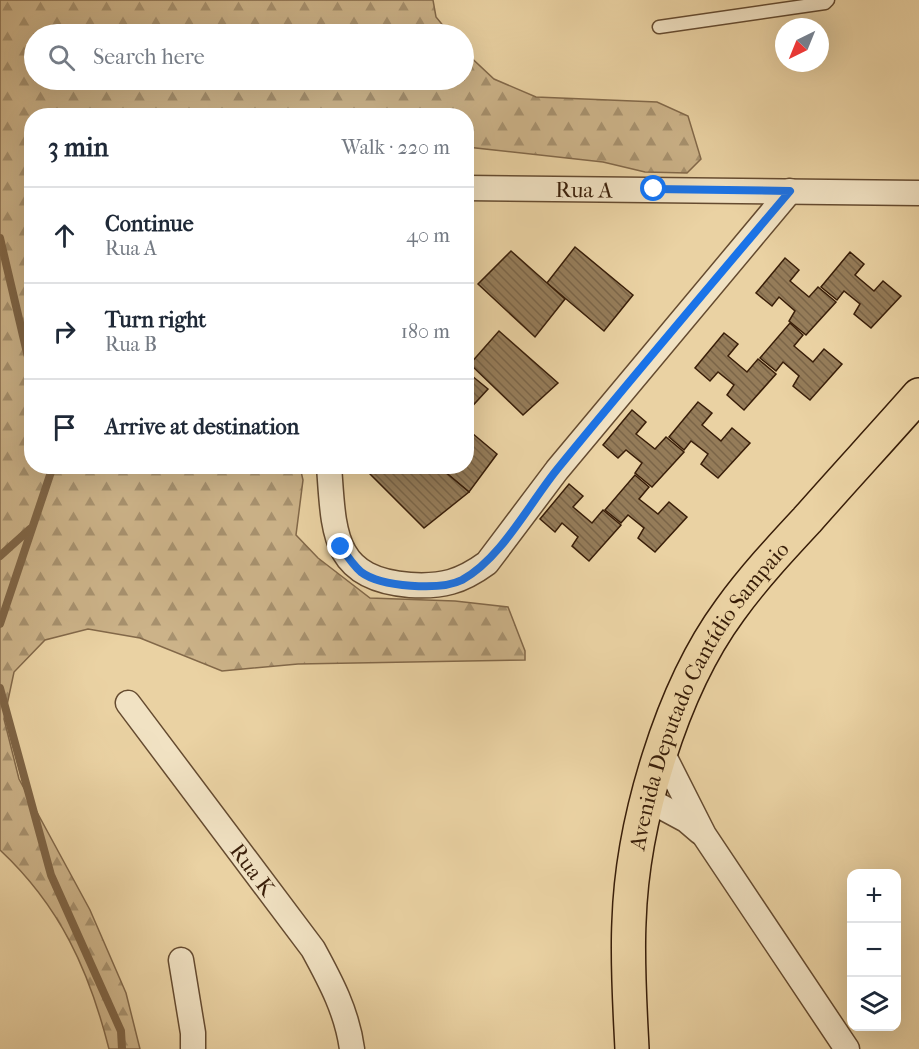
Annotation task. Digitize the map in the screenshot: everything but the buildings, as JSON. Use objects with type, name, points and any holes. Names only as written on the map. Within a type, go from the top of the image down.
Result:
[{"type":"main road","name":"Avenida Deputado Cantídio Sampaio","points":[[632,1049],[629,921],[632,882],[647,799],[662,752],[702,657],[729,611],[767,564],[919,395]]},
{"type":"street","name":"Rua A","points":[[474,188],[919,193]]},
{"type":"street","points":[[329,474],[334,529],[341,547],[362,573],[378,581],[409,585],[440,586],[460,581],[487,563],[557,470],[790,191]]},
{"type":"street","name":"Rua K","points":[[128,703],[313,949],[337,994],[350,1033],[352,1049]]},
{"type":"street","points":[[662,752],[704,835],[847,1049]]},
{"type":"street","points":[[647,799],[686,820],[704,835]]},
{"type":"street","points":[[181,960],[193,1033],[193,1049]]},
{"type":"lane","points":[[659,27],[825,3],[828,0]]},
{"type":"green space","points":[[0,0],[433,0],[436,17],[442,24],[24,24],[24,90],[474,90],[474,60],[494,79],[536,97],[657,102],[688,116],[701,159],[687,173],[645,172],[603,162],[474,148],[474,108],[24,108],[24,474],[302,474],[303,480],[296,535],[318,558],[370,598],[455,601],[508,607],[525,651],[525,660],[298,664],[222,671],[140,638],[88,629],[45,640],[14,672],[4,719],[19,779],[90,910],[126,993],[140,1049],[109,1049],[92,992],[70,941],[40,894],[0,850]]},
{"type":"waterway","points":[[0,238],[24,340]]},
{"type":"waterway","points":[[0,624],[50,474]]},
{"type":"waterway","points":[[0,556],[30,529]]},
{"type":"waterway","points":[[0,688],[51,875],[121,1031],[122,1049]]},
{"type":"route","points":[[341,547],[362,573],[378,581],[409,585],[440,586],[460,581],[487,563],[557,470],[631,379],[790,191],[654,189]]}]
